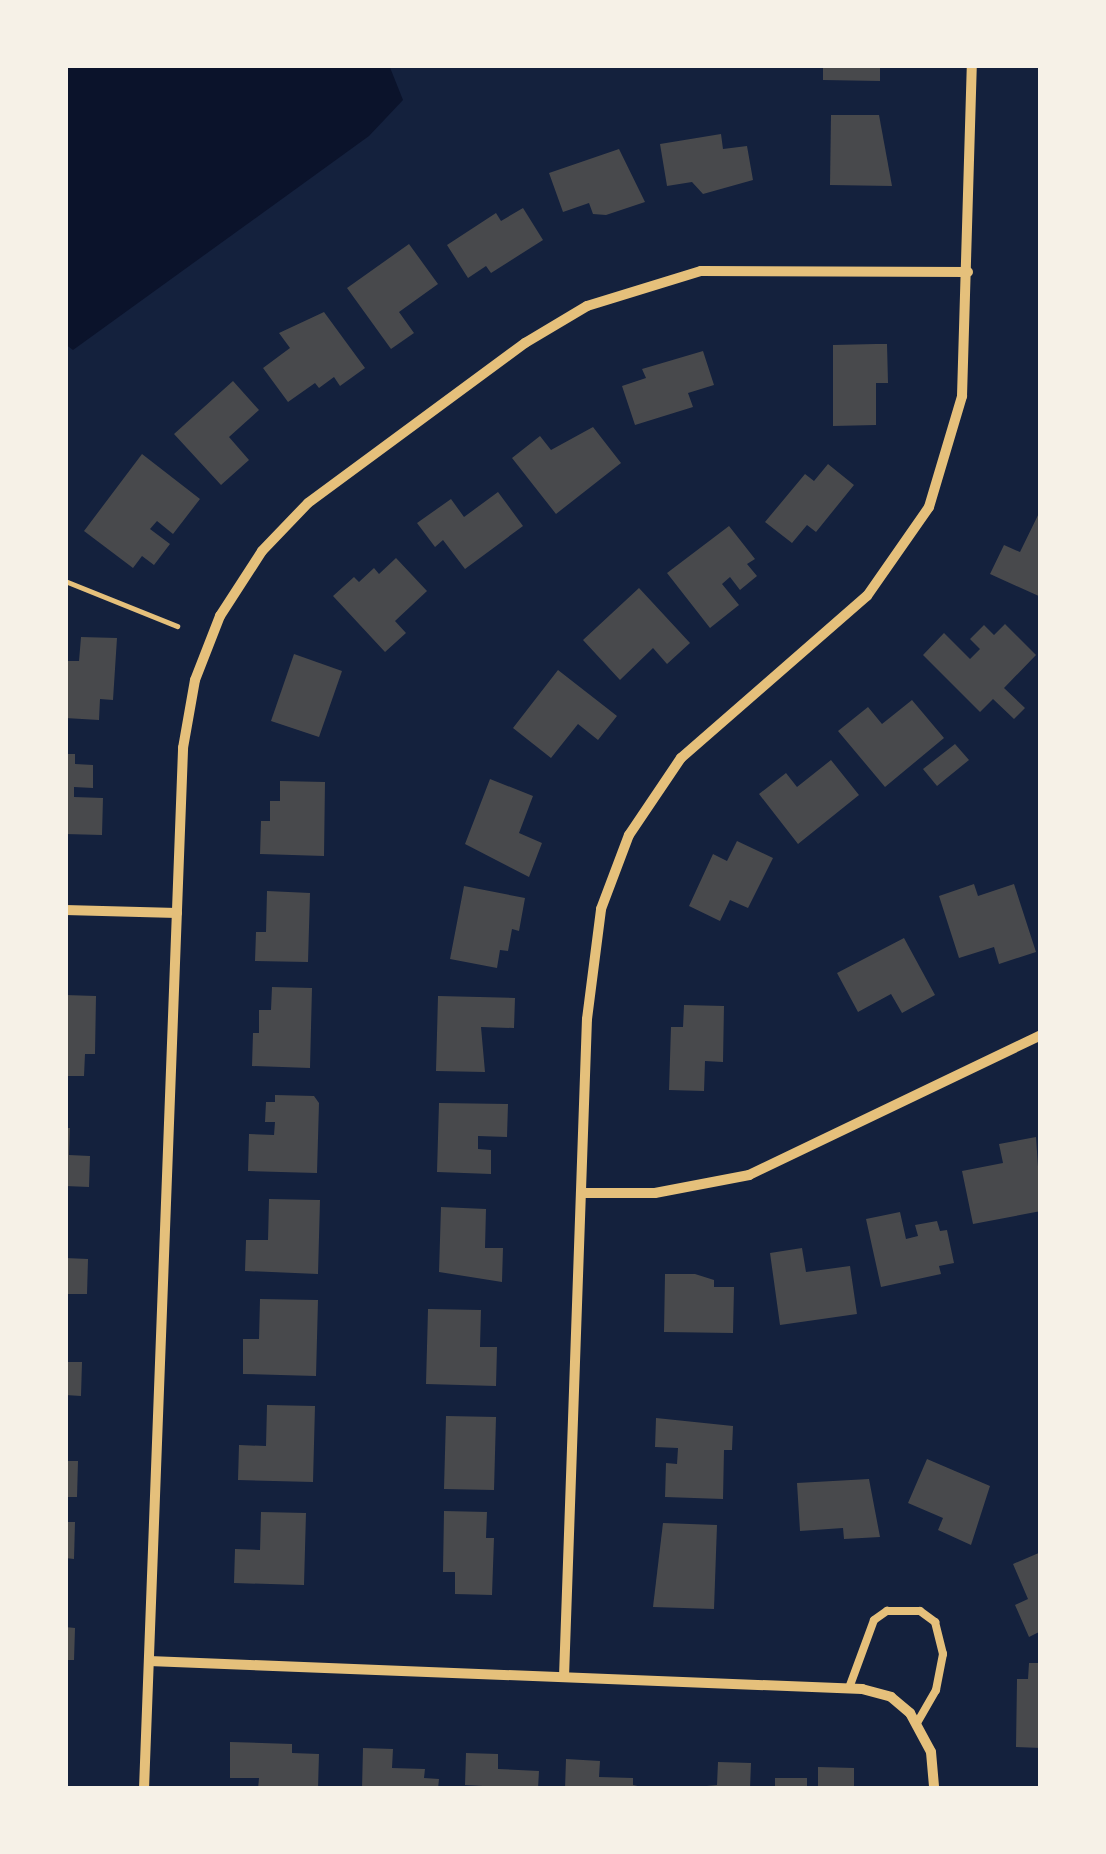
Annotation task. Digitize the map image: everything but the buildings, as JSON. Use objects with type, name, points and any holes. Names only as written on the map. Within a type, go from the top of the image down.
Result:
[{"type":"street","points":[[564,1677],[589,987],[612,873],[647,804],[681,758],[867,596],[914,532],[955,431],[968,272],[972,65]]},
{"type":"street","points":[[144,1789],[183,748],[195,680],[242,581],[308,503],[555,323],[628,289],[733,268],[968,272]]},
{"type":"street","points":[[65,910],[176,913]]},
{"type":"street","points":[[582,1193],[655,1193],[749,1176],[1041,1035]]},
{"type":"street","points":[[148,1662],[849,1688],[891,1698],[917,1723],[930,1752],[934,1789]]},
{"type":"lane","points":[[849,1688],[874,1620],[887,1612],[920,1611],[935,1622],[943,1654],[936,1690],[917,1723]]},
{"type":"path","points":[[65,581],[178,626]]},
{"type":"water","points":[[68,65],[389,65],[403,100],[369,136],[73,350],[65,344]]}]
